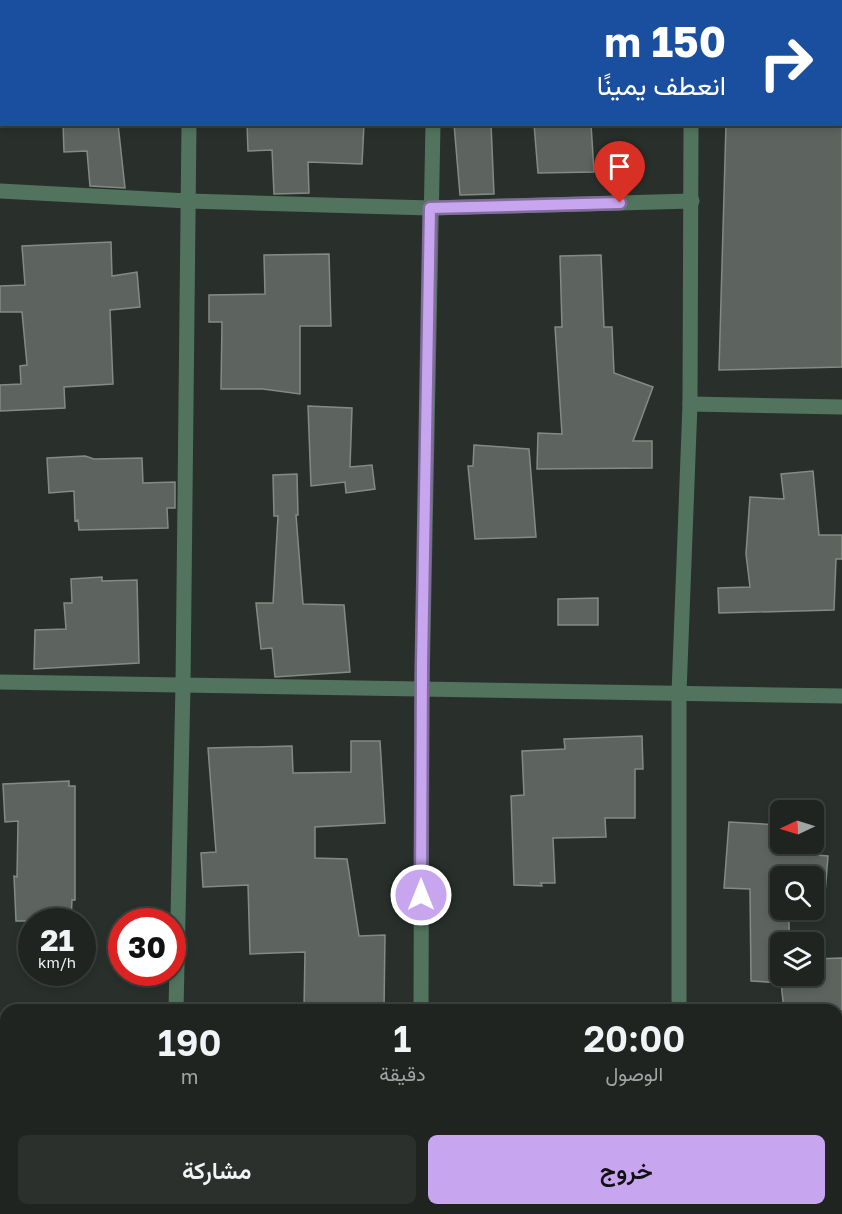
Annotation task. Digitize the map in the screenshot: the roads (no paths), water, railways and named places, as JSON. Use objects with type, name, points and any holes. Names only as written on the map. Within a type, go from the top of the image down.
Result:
[{"type":"street","points":[[176,1004],[183,685],[189,126]]},
{"type":"street","points":[[421,1004],[422,689],[433,126]]},
{"type":"street","points":[[679,1004],[679,693],[690,404],[691,126]]},
{"type":"street","points":[[0,191],[188,201],[430,208],[692,201]]},
{"type":"street","points":[[690,404],[842,407]]},
{"type":"street","points":[[0,682],[842,696]]}]
